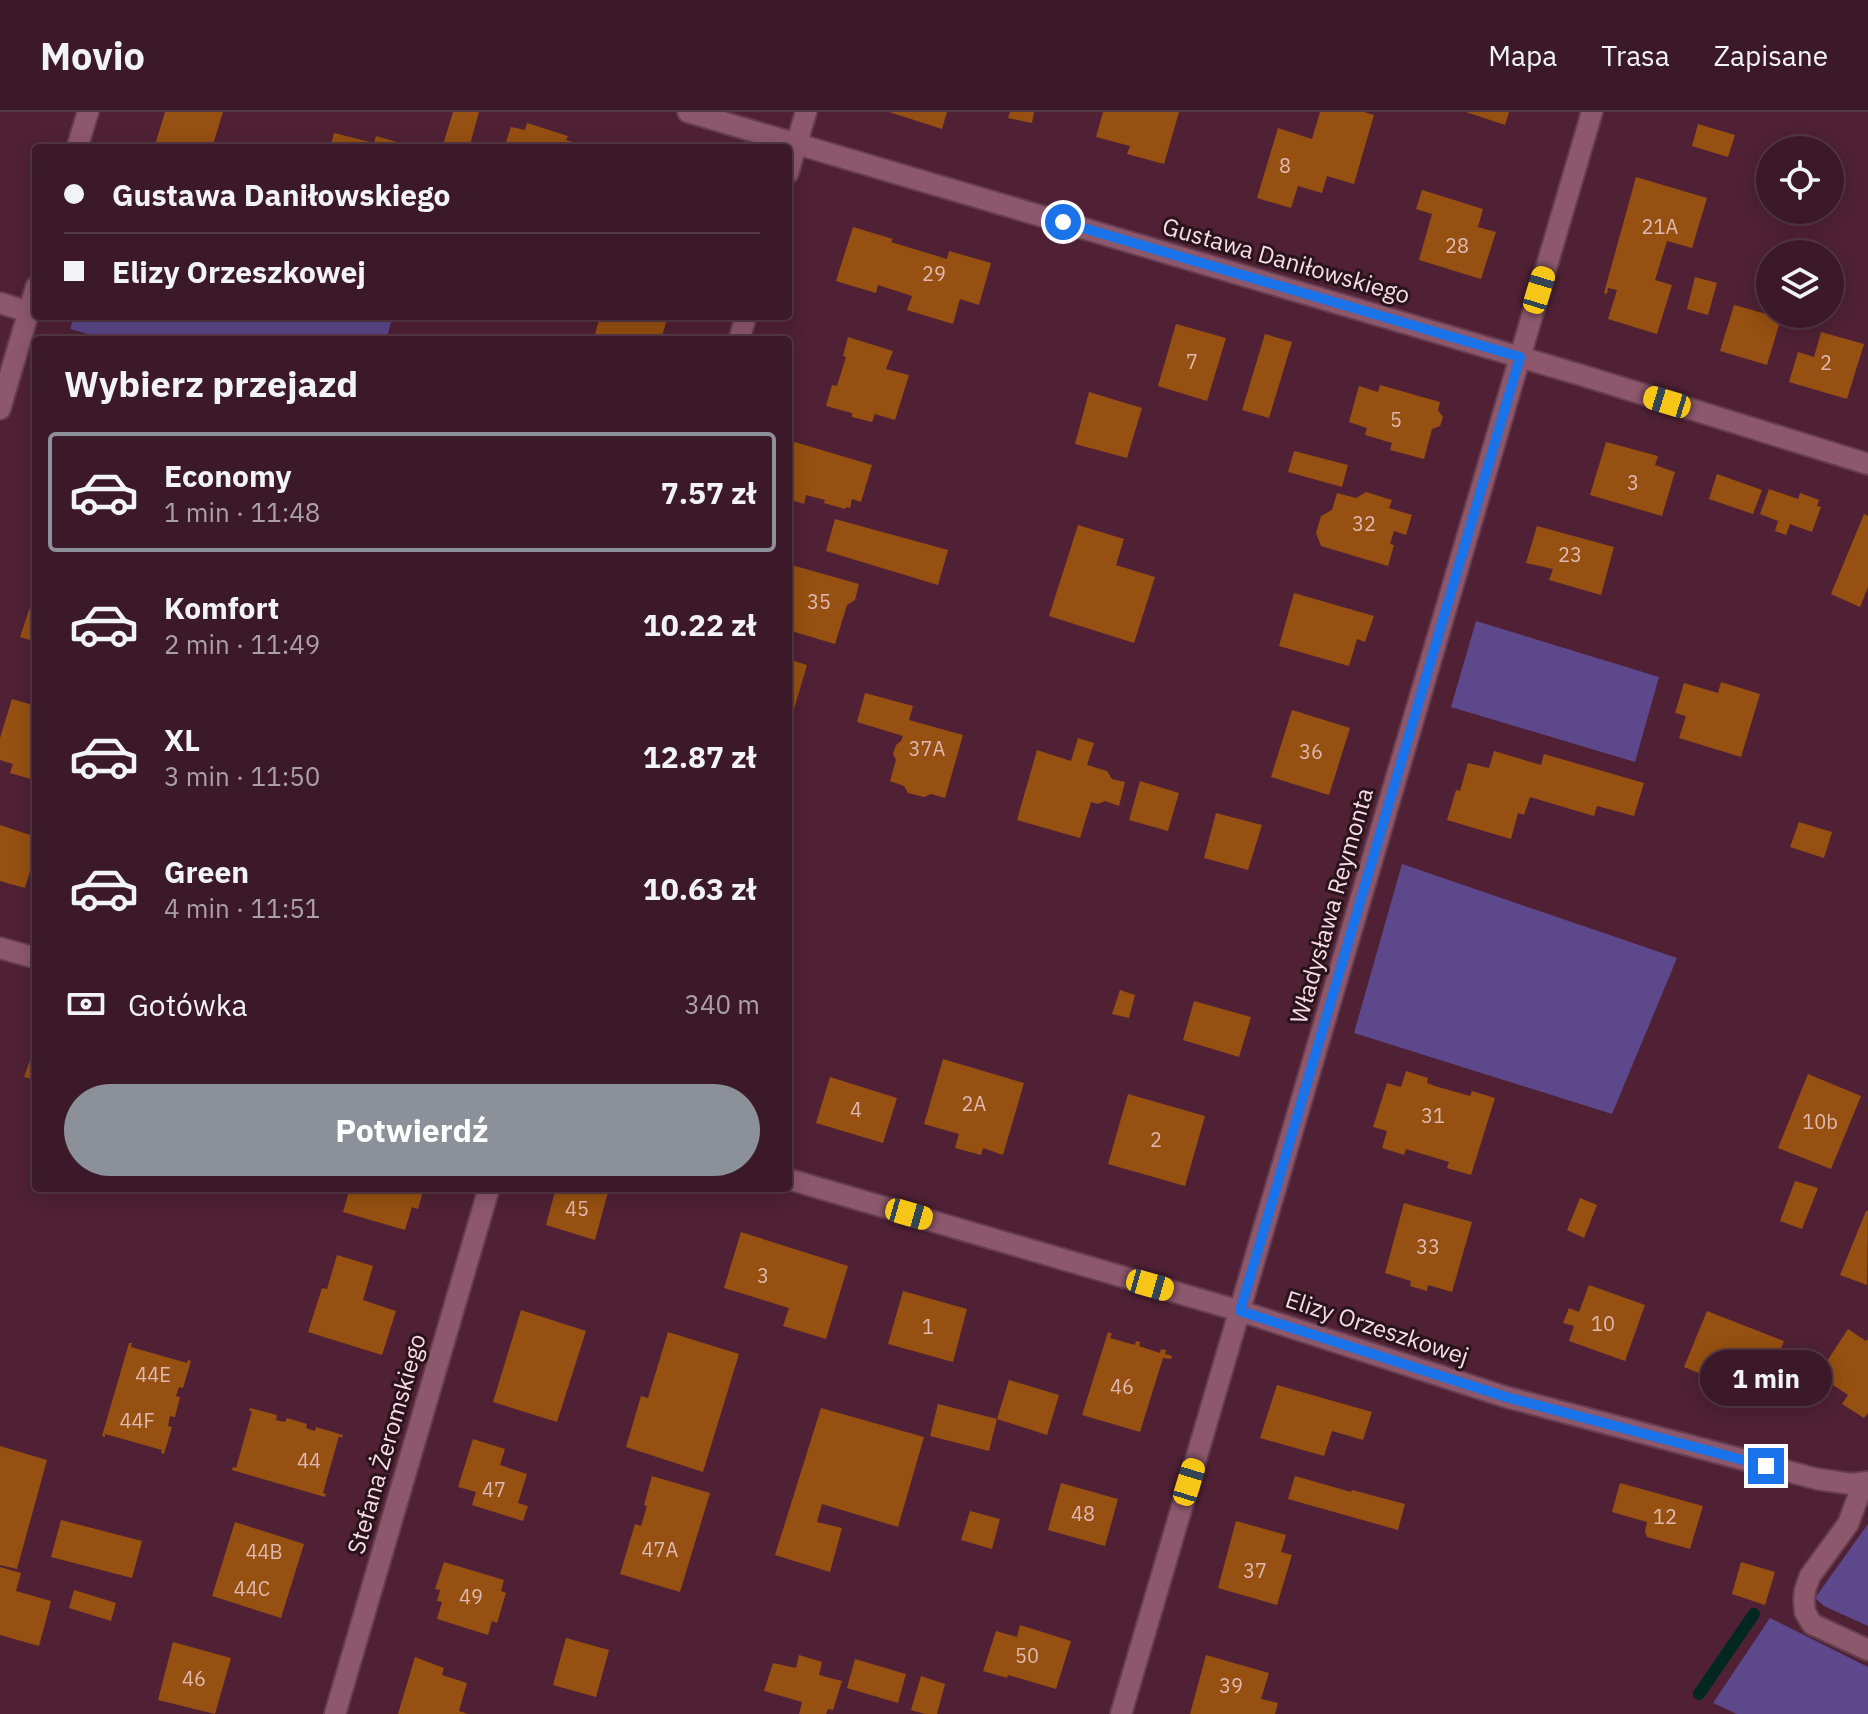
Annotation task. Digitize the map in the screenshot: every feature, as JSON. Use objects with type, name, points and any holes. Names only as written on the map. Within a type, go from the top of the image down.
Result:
[{"type":"street","points":[[78,144],[88,112]]},
{"type":"street","name":"Gustawa Daniłowskiego","points":[[688,112],[1520,357],[1868,464]]},
{"type":"street","points":[[792,159],[806,112]]},
{"type":"street","name":"Władysława Reymonta","points":[[1121,1714],[1592,112]]},
{"type":"street","points":[[0,409],[32,301]]},
{"type":"street","points":[[0,303],[29,312]]},
{"type":"street","points":[[0,948],[32,957]]},
{"type":"street","name":"Elizy Orzeszkowej","points":[[792,1180],[1240,1311],[1506,1397],[1817,1479],[1865,1483],[1848,1524],[1810,1576],[1804,1600],[1805,1612],[1812,1624],[1868,1650]]},
{"type":"street","name":"Stefana Żeromskiego","points":[[335,1714],[488,1192]]},
{"type":"shaded area","points":[[73,320],[392,320],[387,336],[95,336],[70,329]]},
{"type":"shaded area","points":[[1476,621],[1659,677],[1635,762],[1451,707]]},
{"type":"shaded area","points":[[1402,864],[1677,958],[1612,1114],[1354,1033]]},
{"type":"shaded area","points":[[1868,1524],[1868,1626],[1824,1606],[1815,1598]]},
{"type":"shaded area","points":[[1770,1618],[1868,1667],[1868,1714],[1737,1714],[1713,1703]]},
{"type":"building","points":[[165,112],[223,112],[213,144],[155,144]]},
{"type":"building","points":[[453,112],[479,112],[470,144],[443,144]]},
{"type":"building","points":[[889,112],[947,112],[942,129]]},
{"type":"building","points":[[1010,112],[1034,112],[1032,123],[1008,118]]},
{"type":"building","points":[[1103,112],[1179,112],[1164,164],[1127,154],[1130,146],[1096,137]]},
{"type":"building","points":[[1320,112],[1364,112],[1374,115],[1354,184],[1327,176],[1322,193],[1298,186],[1291,208],[1257,198],[1278,128],[1312,139]]},
{"type":"building","points":[[1466,112],[1509,112],[1505,125]]},
{"type":"building","points":[[527,123],[568,136],[566,140],[578,144],[505,144],[511,127],[525,130]]},
{"type":"building","points":[[1698,124],[1735,135],[1728,157],[1692,146]]},
{"type":"building","points":[[334,133],[374,143],[376,136],[397,142],[396,144],[331,144]]},
{"type":"building","points":[[1636,177],[1707,198],[1692,248],[1667,241],[1655,280],[1672,285],[1657,334],[1608,319],[1617,290],[1608,288],[1607,294],[1604,293]]},
{"type":"building","points":[[1422,190],[1483,209],[1478,227],[1496,232],[1481,279],[1419,260],[1432,214],[1416,209]]},
{"type":"building","points":[[853,227],[947,259],[949,251],[991,263],[979,305],[960,299],[953,324],[907,310],[912,296],[878,285],[876,293],[836,281]]},
{"type":"building","points":[[1695,277],[1717,283],[1708,315],[1687,309]]},
{"type":"building","points":[[1734,305],[1756,311],[1756,328],[1778,328],[1767,365],[1720,351]]},
{"type":"building","points":[[599,320],[667,320],[662,336],[595,336]]},
{"type":"building","points":[[1176,324],[1226,338],[1207,401],[1158,386]]},
{"type":"building","points":[[1821,332],[1864,344],[1847,399],[1789,382],[1798,352],[1814,357]]},
{"type":"building","points":[[1265,334],[1292,342],[1269,418],[1242,410]]},
{"type":"building","points":[[848,337],[893,351],[886,369],[909,375],[895,420],[875,414],[872,422],[826,406],[832,385],[837,386],[846,357],[843,356]]},
{"type":"building","points":[[1380,385],[1440,402],[1438,410],[1443,417],[1440,426],[1432,429],[1424,459],[1390,450],[1392,443],[1365,435],[1367,428],[1349,422],[1359,386],[1378,392]]},
{"type":"building","points":[[1089,392],[1142,408],[1127,458],[1075,444]]},
{"type":"building","points":[[792,441],[872,465],[861,502],[852,499],[850,508],[845,509],[806,495],[804,504],[792,500]]},
{"type":"building","points":[[1606,442],[1658,456],[1655,465],[1675,472],[1662,516],[1590,495]]},
{"type":"building","points":[[1294,451],[1348,465],[1342,487],[1288,472]]},
{"type":"building","points":[[1717,474],[1762,490],[1753,514],[1709,499]]},
{"type":"building","points":[[1769,489],[1798,499],[1800,493],[1819,500],[1817,506],[1821,507],[1812,532],[1790,524],[1786,535],[1775,531],[1778,521],[1760,514]]},
{"type":"building","points":[[1366,492],[1392,500],[1389,508],[1412,515],[1406,535],[1394,531],[1388,566],[1321,546],[1316,533],[1321,516],[1332,510],[1337,493],[1356,498]]},
{"type":"building","points":[[1864,514],[1868,516],[1868,587],[1860,607],[1831,594]]},
{"type":"building","points":[[835,519],[948,550],[938,585],[826,551]]},
{"type":"building","points":[[1078,525],[1124,539],[1116,565],[1155,577],[1134,643],[1049,616]]},
{"type":"building","points":[[1537,526],[1614,547],[1601,595],[1549,580],[1553,569],[1526,563]]},
{"type":"building","points":[[792,565],[859,584],[855,600],[847,605],[835,644],[792,631]]},
{"type":"building","points":[[1294,593],[1374,616],[1365,642],[1357,639],[1349,666],[1279,646]]},
{"type":"building","points":[[32,601],[32,641],[20,637]]},
{"type":"building","points":[[792,660],[807,665],[792,716]]},
{"type":"building","points":[[1721,682],[1760,694],[1741,757],[1679,738],[1686,716],[1675,713],[1684,683],[1718,693]]},
{"type":"building","points":[[865,693],[913,706],[909,720],[963,735],[945,798],[908,793],[904,786],[890,781],[896,760],[893,754],[903,736],[857,722]]},
{"type":"building","points":[[12,699],[32,705],[32,779],[10,773],[13,764],[0,760],[0,738]]},
{"type":"building","points":[[1292,710],[1350,728],[1329,795],[1271,777]]},
{"type":"building","points":[[1078,738],[1094,743],[1087,765],[1107,771],[1112,779],[1125,782],[1119,806],[1105,801],[1098,804],[1091,802],[1080,838],[1017,820],[1037,750],[1071,761]]},
{"type":"building","points":[[1494,751],[1541,765],[1544,754],[1644,783],[1634,816],[1597,806],[1594,816],[1530,797],[1524,815],[1518,813],[1511,839],[1447,820],[1468,763],[1489,768]]},
{"type":"building","points":[[1140,781],[1179,793],[1168,831],[1129,820]]},
{"type":"building","points":[[1216,813],[1262,825],[1248,870],[1204,858]]},
{"type":"building","points":[[1799,822],[1832,832],[1824,858],[1790,847]]},
{"type":"building","points":[[0,825],[32,836],[32,864],[25,888],[0,881]]},
{"type":"building","points":[[1120,990],[1135,995],[1129,1018],[1112,1014]]},
{"type":"building","points":[[1194,1001],[1251,1017],[1239,1057],[1183,1040]]},
{"type":"building","points":[[32,1054],[32,1079],[24,1077]]},
{"type":"building","points":[[943,1059],[1024,1083],[1003,1155],[983,1148],[981,1155],[955,1148],[959,1134],[924,1124]]},
{"type":"building","points":[[1406,1071],[1428,1078],[1427,1083],[1435,1086],[1470,1096],[1472,1091],[1495,1098],[1471,1175],[1447,1168],[1449,1162],[1406,1149],[1404,1155],[1382,1148],[1387,1131],[1373,1127],[1387,1083],[1401,1087]]},
{"type":"building","points":[[1808,1074],[1861,1096],[1831,1169],[1778,1148]]},
{"type":"building","points":[[830,1077],[897,1098],[883,1143],[816,1123]]},
{"type":"building","points":[[1128,1094],[1205,1116],[1185,1186],[1108,1164]]},
{"type":"building","points":[[1795,1181],[1818,1188],[1802,1229],[1780,1221]]},
{"type":"building","points":[[349,1192],[423,1192],[418,1209],[412,1207],[405,1230],[343,1212]]},
{"type":"building","points":[[555,1192],[608,1192],[595,1240],[546,1225]]},
{"type":"building","points":[[1580,1198],[1597,1205],[1584,1238],[1567,1230]]},
{"type":"building","points":[[1404,1203],[1472,1222],[1452,1292],[1428,1285],[1427,1291],[1410,1286],[1411,1281],[1385,1273]]},
{"type":"building","points":[[1868,1211],[1867,1285],[1840,1275]]},
{"type":"building","points":[[741,1232],[848,1266],[826,1339],[783,1326],[789,1308],[724,1288]]},
{"type":"building","points":[[337,1255],[373,1266],[363,1300],[396,1311],[382,1355],[308,1332],[322,1288],[327,1289]]},
{"type":"building","points":[[1589,1285],[1645,1305],[1625,1361],[1569,1341],[1574,1326],[1563,1323],[1569,1308],[1579,1312]]},
{"type":"building","points":[[903,1291],[967,1309],[953,1362],[888,1344]]},
{"type":"building","points":[[521,1310],[586,1331],[557,1422],[493,1402]]},
{"type":"building","points":[[1707,1311],[1784,1341],[1761,1398],[1684,1367]]},
{"type":"building","points":[[1848,1329],[1866,1341],[1868,1339],[1868,1413],[1864,1418],[1842,1404],[1848,1395],[1818,1375]]},
{"type":"building","points":[[668,1332],[739,1354],[703,1472],[626,1447],[641,1396],[648,1398]]},
{"type":"building","points":[[1108,1332],[1112,1334],[1110,1338],[1135,1345],[1136,1341],[1140,1342],[1139,1346],[1160,1353],[1161,1349],[1166,1350],[1165,1354],[1172,1356],[1171,1359],[1163,1358],[1140,1432],[1082,1415]]},
{"type":"building","points":[[129,1343],[132,1343],[131,1347],[187,1363],[191,1361],[183,1388],[179,1387],[176,1396],[180,1397],[175,1417],[170,1416],[168,1426],[172,1427],[164,1454],[162,1450],[105,1434],[105,1437],[102,1436]]},
{"type":"building","points":[[1009,1380],[1059,1395],[1047,1435],[997,1419]]},
{"type":"building","points":[[1277,1385],[1372,1412],[1363,1440],[1332,1431],[1324,1456],[1260,1438]]},
{"type":"building","points":[[938,1404],[997,1419],[989,1451],[930,1436]]},
{"type":"building","points":[[250,1408],[277,1415],[276,1420],[285,1422],[287,1418],[307,1424],[306,1428],[315,1431],[316,1427],[343,1435],[342,1438],[339,1436],[323,1493],[325,1497],[232,1470],[236,1468],[252,1411],[249,1411]]},
{"type":"building","points":[[821,1408],[924,1437],[898,1527],[822,1504],[817,1522],[842,1528],[830,1572],[775,1555]]},
{"type":"building","points":[[473,1439],[505,1449],[500,1465],[527,1474],[518,1503],[528,1506],[523,1521],[472,1505],[476,1492],[458,1487]]},
{"type":"building","points":[[0,1446],[47,1460],[17,1569],[0,1565]]},
{"type":"building","points":[[652,1476],[710,1493],[680,1592],[620,1574],[635,1524],[641,1526]]},
{"type":"building","points":[[1295,1476],[1405,1504],[1398,1530],[1288,1499]]},
{"type":"building","points":[[1061,1483],[1118,1499],[1105,1546],[1048,1530]]},
{"type":"building","points":[[1620,1483],[1703,1506],[1690,1549],[1647,1537],[1647,1522],[1612,1512]]},
{"type":"building","points":[[970,1511],[1000,1519],[992,1549],[961,1540]]},
{"type":"building","points":[[61,1520],[142,1541],[132,1578],[51,1557]]},
{"type":"building","points":[[1236,1521],[1286,1535],[1281,1552],[1292,1555],[1277,1605],[1218,1588]]},
{"type":"building","points":[[235,1522],[304,1544],[281,1618],[212,1596]]},
{"type":"building","points":[[444,1562],[504,1580],[501,1591],[506,1593],[497,1623],[492,1621],[488,1635],[437,1619],[442,1602],[437,1601],[440,1590],[435,1589]]},
{"type":"building","points":[[1741,1562],[1775,1572],[1765,1605],[1732,1594]]},
{"type":"building","points":[[0,1567],[21,1573],[16,1591],[51,1601],[39,1646],[0,1635]]},
{"type":"building","points":[[74,1590],[116,1603],[111,1621],[69,1608]]},
{"type":"building","points":[[1020,1625],[1071,1641],[1056,1689],[983,1671],[996,1631],[1017,1637]]},
{"type":"building","points":[[566,1638],[609,1650],[596,1697],[553,1685]]},
{"type":"building","points":[[173,1642],[231,1658],[215,1714],[158,1700]]},
{"type":"building","points":[[799,1655],[822,1662],[819,1675],[842,1681],[833,1710],[828,1709],[826,1714],[799,1714],[802,1702],[764,1691],[773,1663],[796,1668]]},
{"type":"building","points":[[1206,1655],[1269,1673],[1261,1699],[1278,1703],[1275,1714],[1190,1714]]},
{"type":"building","points":[[415,1657],[444,1668],[442,1675],[467,1683],[459,1711],[468,1714],[398,1714]]},
{"type":"building","points":[[855,1659],[906,1674],[898,1703],[847,1688]]},
{"type":"building","points":[[921,1676],[945,1684],[937,1714],[911,1710]]},
{"type":"waterway","points":[[1699,1694],[1754,1614]]},
{"type":"route","points":[[1063,222],[1520,357],[1240,1311],[1506,1397],[1766,1466]]}]
